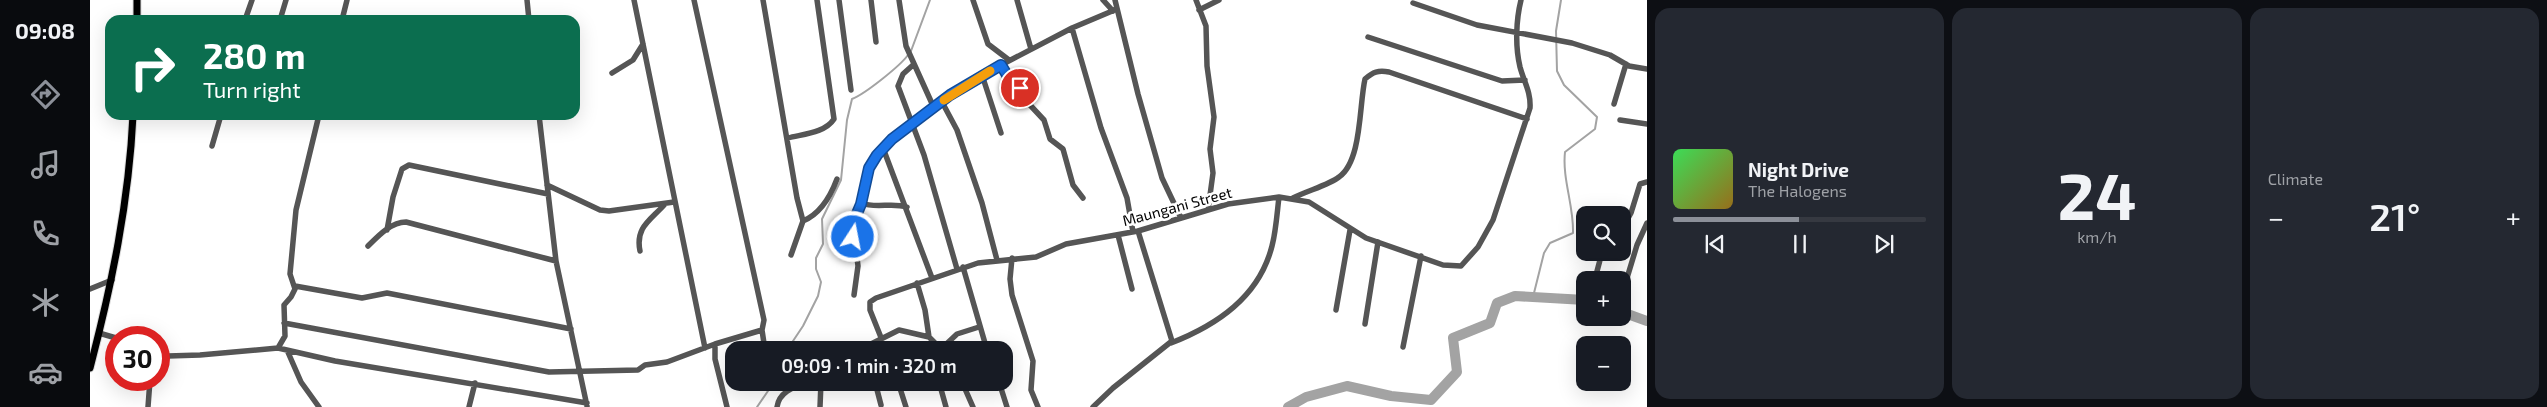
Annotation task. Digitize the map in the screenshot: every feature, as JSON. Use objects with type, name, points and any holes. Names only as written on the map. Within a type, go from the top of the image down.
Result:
[{"type":"main road","points":[[137,0],[137,15]]},
{"type":"main road","points":[[90,368],[112,280],[130,170],[133,120]]},
{"type":"street","points":[[247,15],[252,0]]},
{"type":"street","points":[[282,15],[286,0]]},
{"type":"street","points":[[343,15],[347,0]]},
{"type":"street","points":[[527,0],[528,15]]},
{"type":"street","points":[[634,0],[705,348]]},
{"type":"street","points":[[694,0],[764,320],[762,330],[764,341]]},
{"type":"street","points":[[763,0],[803,220],[791,255]]},
{"type":"street","points":[[788,138],[813,132],[830,125],[834,119],[817,0]]},
{"type":"street","points":[[840,0],[851,90]]},
{"type":"street","points":[[871,0],[876,42]]},
{"type":"street","points":[[899,0],[906,46],[934,108]]},
{"type":"street","points":[[973,0],[988,44],[1009,60]]},
{"type":"street","points":[[1017,0],[1031,49]]},
{"type":"street","points":[[1103,0],[1115,10]]},
{"type":"street","points":[[1115,0],[1115,10],[1162,178],[1181,218]]},
{"type":"street","points":[[1196,0],[1206,26],[1207,66],[1214,117],[1210,149],[1213,173],[1208,210]]},
{"type":"street","points":[[1199,10],[1219,0]]},
{"type":"street","name":"Maungani Street","points":[[882,339],[870,310],[870,302],[960,268],[997,260],[1036,257],[1066,244],[1135,231],[1228,204],[1280,197],[1309,202],[1350,230],[1378,242],[1452,267],[1461,266],[1469,260],[1493,220],[1527,119],[1531,99],[1518,56],[1518,34],[1522,0]]},
{"type":"street","points":[[1413,3],[1477,25],[1572,43],[1610,55],[1626,64],[1647,69]]},
{"type":"street","points":[[854,295],[858,266],[853,223],[861,204],[869,168],[884,148],[942,102],[982,76],[1072,28],[1115,10]]},
{"type":"street","points":[[1072,28],[1101,128],[1127,198],[1135,231],[1173,339],[1171,343]]},
{"type":"street","points":[[1368,37],[1502,81],[1525,80]]},
{"type":"street","points":[[612,73],[634,60],[643,44]]},
{"type":"street","points":[[1614,104],[1626,64]]},
{"type":"street","points":[[913,65],[903,74],[898,86],[913,125],[984,341]]},
{"type":"street","points":[[1001,65],[1010,80],[1025,93],[1030,105],[1044,120],[1050,140],[1063,148],[1073,185],[1082,198]]},
{"type":"street","points":[[1293,198],[1336,179],[1345,171],[1355,148],[1365,79],[1372,73],[1381,70],[1389,72],[1527,119]]},
{"type":"street","points":[[982,76],[1001,133]]},
{"type":"street","points":[[942,102],[957,130],[982,203],[997,260]]},
{"type":"street","points":[[212,146],[220,120]]},
{"type":"street","points":[[278,348],[285,336],[284,305],[292,297],[295,286],[290,274],[296,210],[318,120]]},
{"type":"street","points":[[170,356],[278,348],[358,365],[475,383],[587,405],[556,261],[540,120]]},
{"type":"street","points":[[1620,120],[1647,124]]},
{"type":"street","points":[[884,148],[932,278]]},
{"type":"street","points":[[387,230],[393,197],[402,169],[409,165],[548,194]]},
{"type":"street","points":[[803,220],[810,218],[823,204],[837,179]]},
{"type":"street","points":[[1631,213],[1640,184],[1647,182]]},
{"type":"street","points":[[547,185],[600,210],[609,211],[674,202]]},
{"type":"street","points":[[1093,407],[1128,375],[1171,343],[1225,317],[1253,288],[1272,246],[1280,197]]},
{"type":"street","points":[[861,204],[872,207],[892,203],[907,207]]},
{"type":"street","points":[[640,251],[638,242],[641,230],[665,204]]},
{"type":"street","points":[[368,246],[396,224],[406,222],[556,261]]},
{"type":"street","points":[[1629,271],[1637,245],[1647,223]]},
{"type":"street","points":[[1336,310],[1350,230]]},
{"type":"street","points":[[1118,235],[1132,289]]},
{"type":"street","points":[[1365,324],[1378,242]]},
{"type":"street","points":[[1403,347],[1421,256]]},
{"type":"street","points":[[1012,258],[1010,279],[1012,294],[1032,356],[1034,371],[1031,390],[1038,407]]},
{"type":"street","points":[[90,289],[112,280]]},
{"type":"street","points":[[917,284],[925,310],[929,337]]},
{"type":"street","points":[[295,286],[362,298],[386,293],[571,329]]},
{"type":"street","points":[[284,323],[549,372],[638,370],[645,365],[667,362],[715,344],[762,330]]},
{"type":"street","points":[[951,341],[957,334],[979,327]]},
{"type":"street","points":[[878,341],[899,330],[929,337],[933,341]]},
{"type":"street","points":[[99,333],[105,335]]},
{"type":"street","points":[[715,344],[715,359],[727,407]]},
{"type":"street","points":[[287,350],[301,382],[319,407]]},
{"type":"street","points":[[469,407],[475,383]]},
{"type":"street","points":[[148,407],[149,391]]},
{"type":"street","points":[[777,407],[778,400],[788,391]]},
{"type":"street","points":[[820,407],[821,391]]},
{"type":"street","points":[[877,391],[881,405]]},
{"type":"street","points":[[901,391],[906,407]]},
{"type":"street","points":[[942,391],[946,407]]},
{"type":"street","points":[[966,391],[973,407]]},
{"type":"street","points":[[1002,391],[1007,407]]},
{"type":"waterway","points":[[911,51],[930,0]]},
{"type":"waterway","points":[[1533,297],[1544,253],[1550,243],[1573,233],[1572,213],[1565,172],[1565,152],[1595,129],[1597,117],[1564,85],[1557,71],[1556,31],[1561,0]]},
{"type":"waterway","points":[[793,341],[818,296],[821,282],[816,269],[816,258],[823,244],[822,219],[841,180],[847,120],[852,99],[882,79],[908,55]]},
{"type":"waterway","points":[[1288,407],[1306,397],[1347,386],[1391,396],[1431,400],[1457,372],[1453,338],[1490,323],[1497,303],[1515,296],[1576,299]]},
{"type":"waterway","points":[[1631,315],[1647,321]]},
{"type":"waterway","points":[[757,407],[768,391]]},
{"type":"slow traffic","points":[[944,100],[990,71]]},
{"type":"route","points":[[853,237],[853,223],[864,195],[864,186],[869,168],[872,161],[892,139],[913,125],[950,95],[1001,65],[1006,76],[1020,88]]}]
